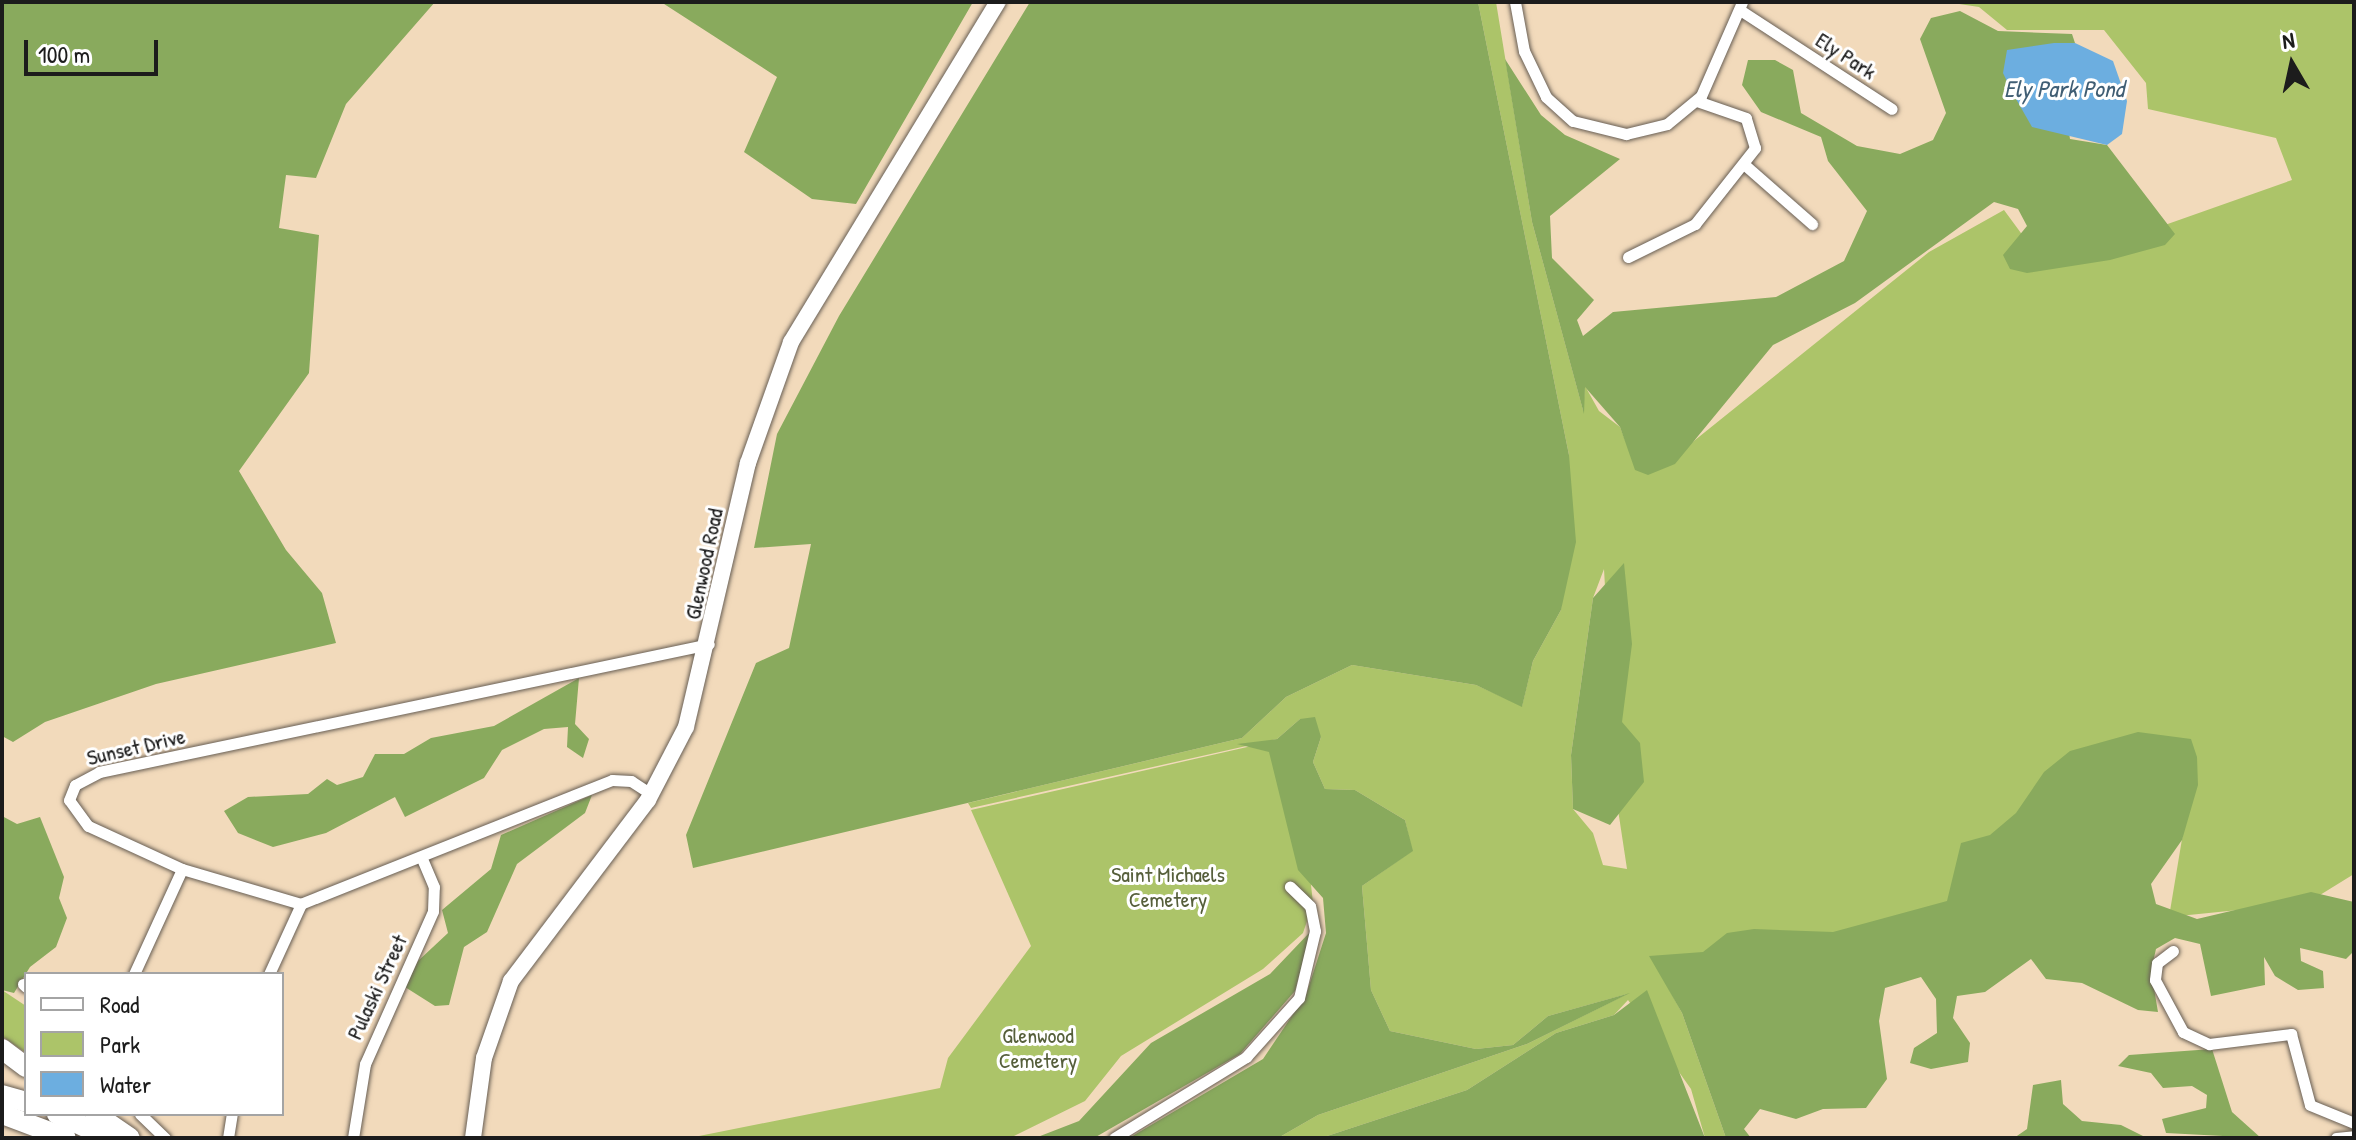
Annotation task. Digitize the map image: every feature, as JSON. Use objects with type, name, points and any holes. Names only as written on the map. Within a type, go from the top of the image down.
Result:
[{"type":"highway","points":[[2,1049],[24,1066]]},
{"type":"highway","points":[[2,1095],[24,1101]]},
{"type":"highway","points":[[2,1114],[66,1138]]},
{"type":"highway","points":[[61,1116],[109,1138]]},
{"type":"highway","points":[[98,1116],[130,1138]]},
{"type":"street","name":"Glenwood Road","points":[[473,1138],[484,1058],[511,981],[651,794],[686,727],[709,644],[748,463],[791,342],[998,2]]},
{"type":"street","points":[[1515,2],[1536,82],[1573,121],[1620,134],[1649,131],[1697,101],[1741,6]]},
{"type":"street","name":"Ely Park","points":[[1741,6],[1892,109]]},
{"type":"street","points":[[1628,257],[1695,224],[1746,166],[1755,148],[1746,118],[1697,101]]},
{"type":"street","points":[[1746,166],[1812,224]]},
{"type":"street","name":"Sunset Drive","points":[[301,904],[182,869],[76,818],[69,800],[75,785],[99,772],[458,692],[709,644]]},
{"type":"street","points":[[270,972],[301,904],[612,780],[631,781],[651,794]]},
{"type":"street","name":"Pulaski Street","points":[[353,1138],[368,1055],[433,911],[434,887],[421,857]]},
{"type":"street","points":[[135,972],[182,869]]},
{"type":"street","points":[[1114,1138],[1246,1057],[1299,998],[1315,931],[1310,906],[1290,887]]},
{"type":"street","points":[[2173,951],[2157,963],[2155,980],[2183,1032],[2209,1044],[2291,1034],[2310,1105],[2354,1123]]},
{"type":"street","points":[[142,1116],[165,1138]]},
{"type":"street","points":[[228,1138],[232,1116]]},
{"type":"street","points":[[2336,1138],[2354,1136]]},
{"type":"green space","points":[[2,2],[435,2],[346,104],[316,178],[286,175],[279,228],[319,235],[309,373],[239,471],[286,550],[322,593],[336,643],[156,684],[45,722],[13,742],[2,736]]},
{"type":"green space","points":[[661,2],[973,2],[856,204],[812,199],[744,152],[777,77]]},
{"type":"green space","points":[[1030,2],[1478,2],[1569,455],[1576,542],[1561,610],[1533,661],[1522,707],[1476,685],[1352,665],[1286,697],[1242,738],[693,868],[686,835],[756,663],[789,648],[811,544],[754,548],[777,434],[839,316]]},
{"type":"green space","points":[[1478,2],[1496,2],[1532,222],[1583,410],[1585,386],[1599,411],[1620,427],[1632,458],[1664,465],[1929,252],[2004,210],[2046,267],[2292,180],[2276,138],[2148,109],[2146,83],[2104,30],[2007,30],[1979,7],[1946,2],[2354,2],[2354,874],[2307,903],[2169,917],[2192,779],[1967,902],[1887,935],[1659,971],[1682,1013],[1726,1138],[1705,1138],[1691,1089],[1628,1000],[1614,1015],[1556,1033],[1467,1090],[1321,1138],[1278,1138],[1318,1115],[1527,1044],[1627,994],[1548,1016],[1513,1045],[1476,1049],[1390,1031],[1371,990],[1362,886],[1412,851],[1405,820],[1355,790],[1325,789],[1313,762],[1321,737],[1300,719],[1277,739],[971,808],[968,803],[1242,738],[1286,697],[1352,665],[1476,685],[1522,706],[1533,661],[1561,610],[1569,455]],"holes":[[[1604,569],[1617,803],[1627,869],[1603,865],[1593,833],[1573,809],[1571,755],[1593,598]]]},
{"type":"green space","points":[[1960,11],[1998,31],[2072,34],[2075,43],[2054,43],[2070,139],[2107,145],[2175,234],[2165,245],[2110,260],[2027,273],[2010,269],[2003,255],[2027,226],[2018,209],[1994,202],[1855,303],[1773,345],[1675,464],[1648,475],[1635,470],[1620,427],[1585,387],[1584,414],[1532,222],[1505,59],[1541,115],[1565,135],[1620,159],[1550,216],[1552,258],[1594,300],[1577,320],[1583,336],[1613,312],[1776,297],[1844,261],[1867,211],[1828,161],[1821,137],[1761,112],[1742,85],[1748,60],[1775,60],[1793,70],[1801,113],[1857,146],[1900,154],[1933,140],[1946,113],[1920,39],[1931,18]]},
{"type":"green space","points":[[1624,563],[1632,644],[1622,722],[1640,743],[1644,782],[1610,825],[1573,809],[1571,755],[1593,598]]},
{"type":"green space","points":[[579,678],[575,724],[589,739],[583,758],[567,747],[568,727],[544,729],[502,750],[484,778],[405,817],[395,797],[326,833],[273,847],[238,833],[224,811],[248,797],[308,794],[327,779],[337,785],[363,777],[375,754],[404,754],[431,738],[494,726]]},
{"type":"green space","points":[[1315,717],[1321,737],[1313,762],[1325,789],[1355,790],[1405,820],[1413,851],[1362,886],[1371,990],[1390,1031],[1476,1049],[1513,1045],[1548,1016],[1630,993],[1527,1044],[1318,1115],[1278,1138],[1129,1138],[1263,1059],[1306,995],[1326,933],[1323,898],[1298,870],[1269,752],[1237,744],[1277,739],[1300,719]]},
{"type":"green space","points":[[2138,732],[2191,739],[2197,757],[2198,785],[2182,840],[2151,884],[2156,904],[2197,919],[2311,892],[2354,902],[2354,951],[2346,959],[2300,948],[2301,961],[2323,971],[2324,988],[2298,990],[2275,976],[2264,957],[2265,985],[2211,996],[2200,944],[2175,938],[2156,949],[2151,971],[2158,1012],[2138,1010],[2082,983],[2046,979],[2031,959],[1985,992],[1957,996],[1953,1018],[1970,1043],[1968,1062],[1931,1069],[1910,1063],[1914,1048],[1937,1033],[1936,999],[1921,977],[1885,988],[1879,1021],[1887,1079],[1866,1108],[1823,1109],[1796,1119],[1760,1109],[1744,1129],[1751,1138],[1726,1138],[1682,1013],[1649,956],[1703,952],[1727,933],[1754,929],[1833,932],[1947,901],[1961,843],[1990,835],[2016,813],[2044,772],[2070,751]]},
{"type":"green space","name":"Saint Michaels Cemetery","points":[[1269,742],[1310,876],[1313,903],[1303,933],[1263,969],[1121,1056],[1085,1101],[1010,1138],[689,1138],[940,1088],[948,1058],[1031,946],[971,810]]},
{"type":"green space","points":[[592,795],[585,813],[517,864],[487,932],[464,947],[449,1005],[435,1006],[405,987],[418,961],[448,933],[442,910],[491,869],[501,835]]},
{"type":"green space","points":[[2,816],[17,824],[40,817],[64,877],[59,898],[67,918],[56,947],[24,972],[14,993],[2,990]]},
{"type":"green space","points":[[1311,931],[1295,991],[1240,1054],[1094,1138],[1035,1138],[1079,1121],[1151,1043],[1270,974]]},
{"type":"green space","points":[[2,990],[24,1005],[24,1052],[2,1036]]},
{"type":"green space","points":[[1647,990],[1705,1138],[1321,1138],[1467,1090],[1556,1033],[1614,1015]]},
{"type":"green space","points":[[2212,1049],[2232,1112],[2261,1138],[2166,1133],[2162,1119],[2206,1108],[2207,1095],[2192,1086],[2163,1088],[2151,1073],[2118,1066],[2129,1055]]},
{"type":"green space","points":[[2061,1080],[2063,1104],[2082,1121],[2121,1125],[2147,1138],[2014,1138],[2027,1129],[2033,1085]]},
{"type":"water","name":"Ely Park Pond","points":[[2075,43],[2113,61],[2127,101],[2122,134],[2107,145],[2032,127],[2012,92],[2003,73],[2007,50]]},
{"type":"park label","name":"Glenwood Cemetery","points":[[1038,1048]]}]
